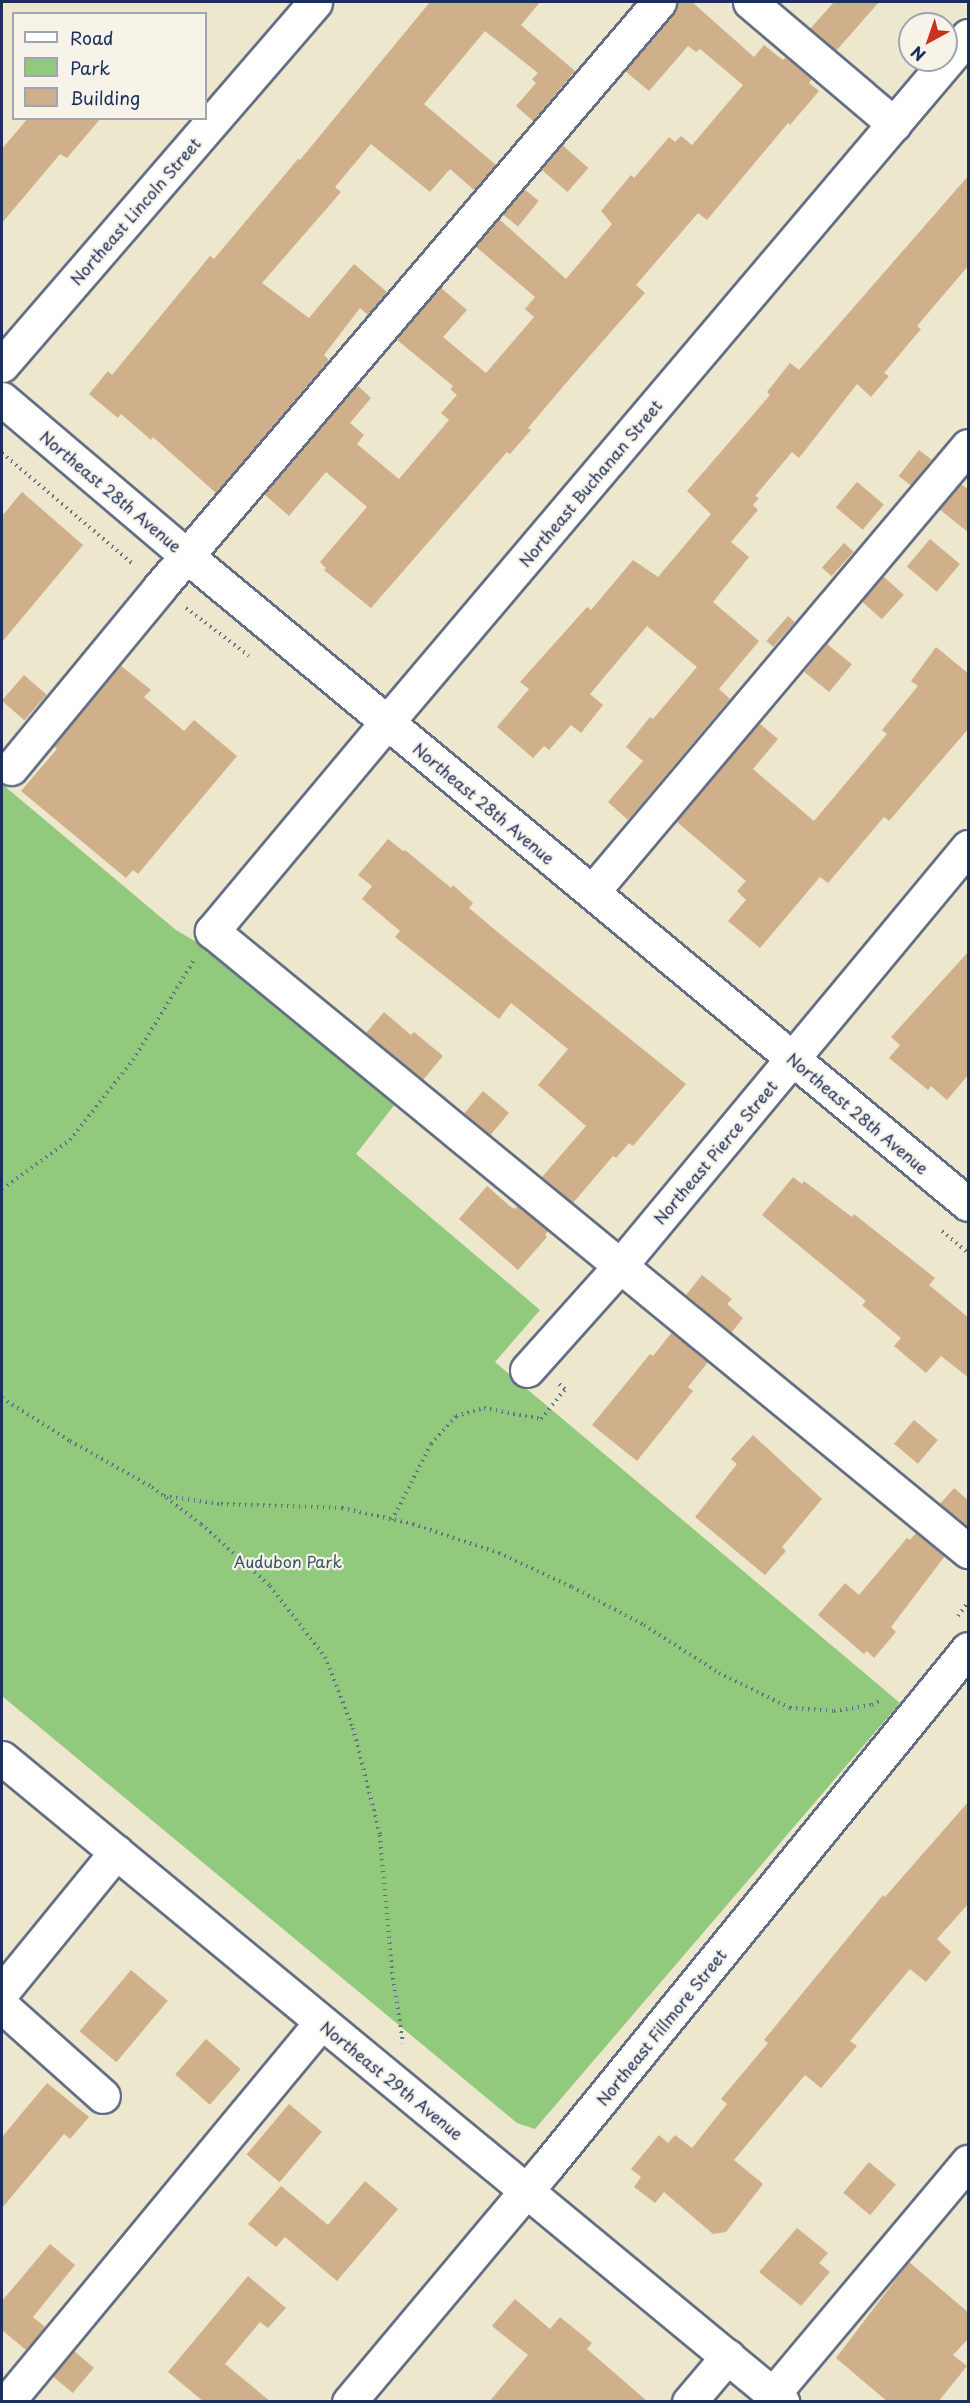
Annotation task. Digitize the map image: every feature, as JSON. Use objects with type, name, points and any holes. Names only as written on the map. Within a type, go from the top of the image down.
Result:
[{"type":"street","name":"Northeast Lincoln Street","points":[[2,365],[315,2]]},
{"type":"street","points":[[10,768],[659,2]]},
{"type":"street","points":[[750,2],[894,124]]},
{"type":"street","name":"Northeast Buchanan Street","points":[[212,931],[969,36]]},
{"type":"street","name":"Northeast 28th Avenue","points":[[2,399],[188,557],[969,1204]]},
{"type":"street","points":[[592,892],[969,446]]},
{"type":"street","name":"Northeast Pierce Street","points":[[530,1366],[619,1267],[969,847]]},
{"type":"street","points":[[212,931],[619,1267],[969,1551]]},
{"type":"street","name":"Northeast Fillmore Street","points":[[349,2402],[527,2191],[969,1649]]},
{"type":"street","name":"Northeast 29th Avenue","points":[[2,1758],[777,2398]]},
{"type":"street","points":[[2,1992],[116,1852]]},
{"type":"street","points":[[2,2006],[103,2096]]},
{"type":"street","points":[[6,2402],[321,2023]]},
{"type":"street","points":[[777,2398],[969,2162]]},
{"type":"street","points":[[689,2402],[728,2356]]},
{"type":"path","points":[[2,1189],[70,1140],[134,1060],[212,931]]},
{"type":"path","points":[[392,1520],[431,1444],[456,1416],[484,1408],[541,1419],[566,1389],[530,1366]]},
{"type":"path","points":[[2,1398],[165,1496],[270,1586],[325,1657],[353,1728],[380,1835],[392,1972],[403,2047]]},
{"type":"path","points":[[165,1496],[221,1504],[342,1508],[392,1520],[499,1553],[572,1587],[644,1625],[719,1673],[790,1708],[834,1711],[872,1705],[891,1694]]},
{"type":"path","points":[[955,1619],[969,1602]]},
{"type":"green space","name":"Audubon Park","points":[[2,784],[176,930],[232,963],[399,1099],[356,1154],[540,1310],[495,1362],[900,1703],[535,2129],[517,2123],[2,1696]]},
{"type":"building","points":[[430,2],[540,2],[521,25],[575,71],[533,121],[516,106],[536,83],[532,79],[538,73],[485,31],[424,104],[496,165],[474,190],[450,169],[430,192],[371,144],[335,187],[341,192],[262,283],[309,318],[354,264],[387,292],[368,315],[360,308],[324,355],[329,360],[216,493],[153,437],[151,440],[121,414],[118,418],[89,394],[108,371],[112,375],[210,256],[214,259],[298,159],[300,160]]},
{"type":"building","points":[[678,2],[692,2],[754,57],[764,45],[783,60],[786,57],[812,79],[809,83],[819,91],[790,125],[788,123],[707,220],[698,213],[636,285],[645,293],[528,428],[531,430],[510,454],[507,452],[371,608],[324,570],[326,568],[320,562],[367,507],[326,472],[289,516],[264,494],[357,385],[371,398],[350,423],[364,435],[357,444],[399,479],[449,420],[441,413],[457,395],[450,389],[453,386],[396,339],[440,287],[467,310],[443,337],[486,373],[534,317],[525,309],[535,297],[475,246],[499,219],[566,279],[612,224],[601,211],[631,175],[634,178],[669,137],[675,142],[681,136],[692,145],[743,85],[700,49],[696,52],[688,46],[649,91],[625,71],[673,14]]},
{"type":"building","points":[[834,2],[879,2],[836,51],[810,29]]},
{"type":"building","points":[[26,120],[99,120],[67,158],[60,154],[2,223],[2,149]]},
{"type":"building","points":[[562,145],[588,168],[567,192],[541,169]]},
{"type":"building","points":[[969,175],[969,265],[917,326],[921,329],[884,373],[889,376],[871,397],[857,384],[799,458],[792,452],[755,496],[759,498],[753,505],[758,510],[731,542],[749,557],[713,602],[759,641],[719,689],[730,699],[628,820],[608,802],[643,761],[626,747],[650,717],[653,719],[697,667],[647,626],[590,694],[603,705],[581,733],[571,725],[549,750],[544,746],[533,758],[497,727],[529,689],[520,682],[587,607],[591,610],[633,560],[658,577],[711,514],[687,491],[770,395],[767,392],[790,363],[799,370]]},
{"type":"building","points":[[524,189],[539,201],[518,227],[503,215]]},
{"type":"building","points":[[919,450],[932,460],[911,486],[899,476]]},
{"type":"building","points":[[857,482],[884,504],[863,530],[836,507]]},
{"type":"building","points":[[961,484],[969,490],[969,533],[939,509]]},
{"type":"building","points":[[22,492],[83,545],[2,642],[2,516]]},
{"type":"building","points":[[930,539],[960,564],[937,592],[907,567]]},
{"type":"building","points":[[844,543],[854,552],[832,576],[822,568]]},
{"type":"building","points":[[883,576],[904,595],[882,619],[861,601]]},
{"type":"building","points":[[788,616],[795,622],[773,647],[766,641]]},
{"type":"building","points":[[827,644],[852,664],[829,692],[804,672]]},
{"type":"building","points":[[936,647],[969,674],[969,728],[889,821],[884,817],[828,883],[820,877],[760,948],[728,921],[746,900],[737,891],[746,881],[676,821],[759,723],[778,739],[753,769],[814,821],[887,734],[882,730],[918,686],[911,681]]},
{"type":"building","points":[[120,665],[151,690],[144,697],[184,731],[194,720],[237,756],[138,874],[133,870],[126,878],[21,791],[57,749],[53,746]]},
{"type":"building","points":[[24,675],[47,695],[24,720],[2,701]]},
{"type":"building","points":[[388,839],[451,888],[453,885],[473,903],[469,908],[686,1084],[633,1146],[629,1143],[616,1158],[613,1156],[573,1203],[542,1177],[586,1126],[538,1085],[568,1049],[511,1003],[499,1019],[395,937],[400,931],[362,899],[372,886],[358,875]]},
{"type":"building","points":[[969,951],[969,1074],[947,1100],[931,1086],[928,1090],[889,1058],[900,1045],[891,1037]]},
{"type":"building","points":[[384,1012],[411,1035],[414,1032],[443,1056],[423,1080],[366,1033]]},
{"type":"building","points":[[483,1091],[509,1113],[490,1135],[464,1113]]},
{"type":"building","points":[[793,1177],[802,1184],[804,1181],[852,1217],[854,1214],[935,1278],[929,1285],[969,1318],[969,1378],[941,1356],[926,1373],[894,1346],[901,1338],[862,1305],[866,1301],[762,1215]]},
{"type":"building","points":[[487,1186],[511,1207],[515,1209],[517,1206],[548,1231],[545,1235],[547,1237],[518,1270],[459,1219]]},
{"type":"building","points":[[702,1275],[732,1299],[727,1304],[743,1318],[731,1333],[686,1295]]},
{"type":"building","points":[[672,1332],[708,1362],[688,1387],[693,1391],[637,1461],[592,1425],[650,1354],[653,1356]]},
{"type":"building","points":[[914,1420],[938,1440],[918,1464],[894,1444]]},
{"type":"building","points":[[753,1435],[822,1499],[782,1547],[786,1551],[765,1575],[695,1517],[737,1464],[731,1459]]},
{"type":"building","points":[[954,1488],[969,1501],[969,1527],[940,1504]]},
{"type":"building","points":[[916,1533],[945,1556],[891,1627],[896,1632],[874,1658],[867,1651],[864,1654],[818,1615],[845,1583],[859,1595],[907,1538],[910,1540]]},
{"type":"building","points":[[969,1801],[969,1903],[937,1939],[951,1952],[926,1982],[910,1969],[850,2041],[857,2046],[821,2088],[805,2075],[734,2160],[763,2184],[726,2232],[713,2234],[664,2192],[655,2203],[634,2187],[641,2177],[631,2169],[659,2135],[668,2143],[675,2135],[692,2148],[727,2104],[721,2099],[768,2043],[764,2040],[883,1895],[885,1897]]},
{"type":"building","points":[[131,1970],[168,2001],[116,2062],[80,2031]]},
{"type":"building","points":[[206,2039],[241,2069],[210,2105],[175,2074]]},
{"type":"building","points":[[47,2083],[89,2117],[70,2139],[64,2134],[2,2208],[2,2137]]},
{"type":"building","points":[[289,2104],[322,2132],[280,2182],[247,2155]]},
{"type":"building","points":[[869,2162],[896,2184],[870,2215],[843,2193]]},
{"type":"building","points":[[365,2181],[398,2209],[337,2281],[285,2237],[276,2247],[248,2224],[281,2186],[328,2225]]},
{"type":"building","points":[[797,2228],[828,2253],[819,2263],[830,2272],[801,2306],[759,2272]]},
{"type":"building","points":[[50,2244],[75,2265],[33,2317],[45,2327],[26,2350],[2,2330],[2,2301]]},
{"type":"building","points":[[909,2262],[969,2313],[969,2338],[953,2355],[967,2366],[938,2402],[888,2402],[836,2358]]},
{"type":"building","points":[[248,2276],[286,2308],[268,2328],[260,2322],[225,2364],[271,2402],[204,2402],[168,2372]]},
{"type":"building","points":[[515,2299],[550,2329],[560,2317],[592,2343],[587,2349],[648,2402],[489,2402],[528,2355],[492,2326]]},
{"type":"building","points":[[74,2351],[94,2368],[73,2393],[53,2376]]}]
